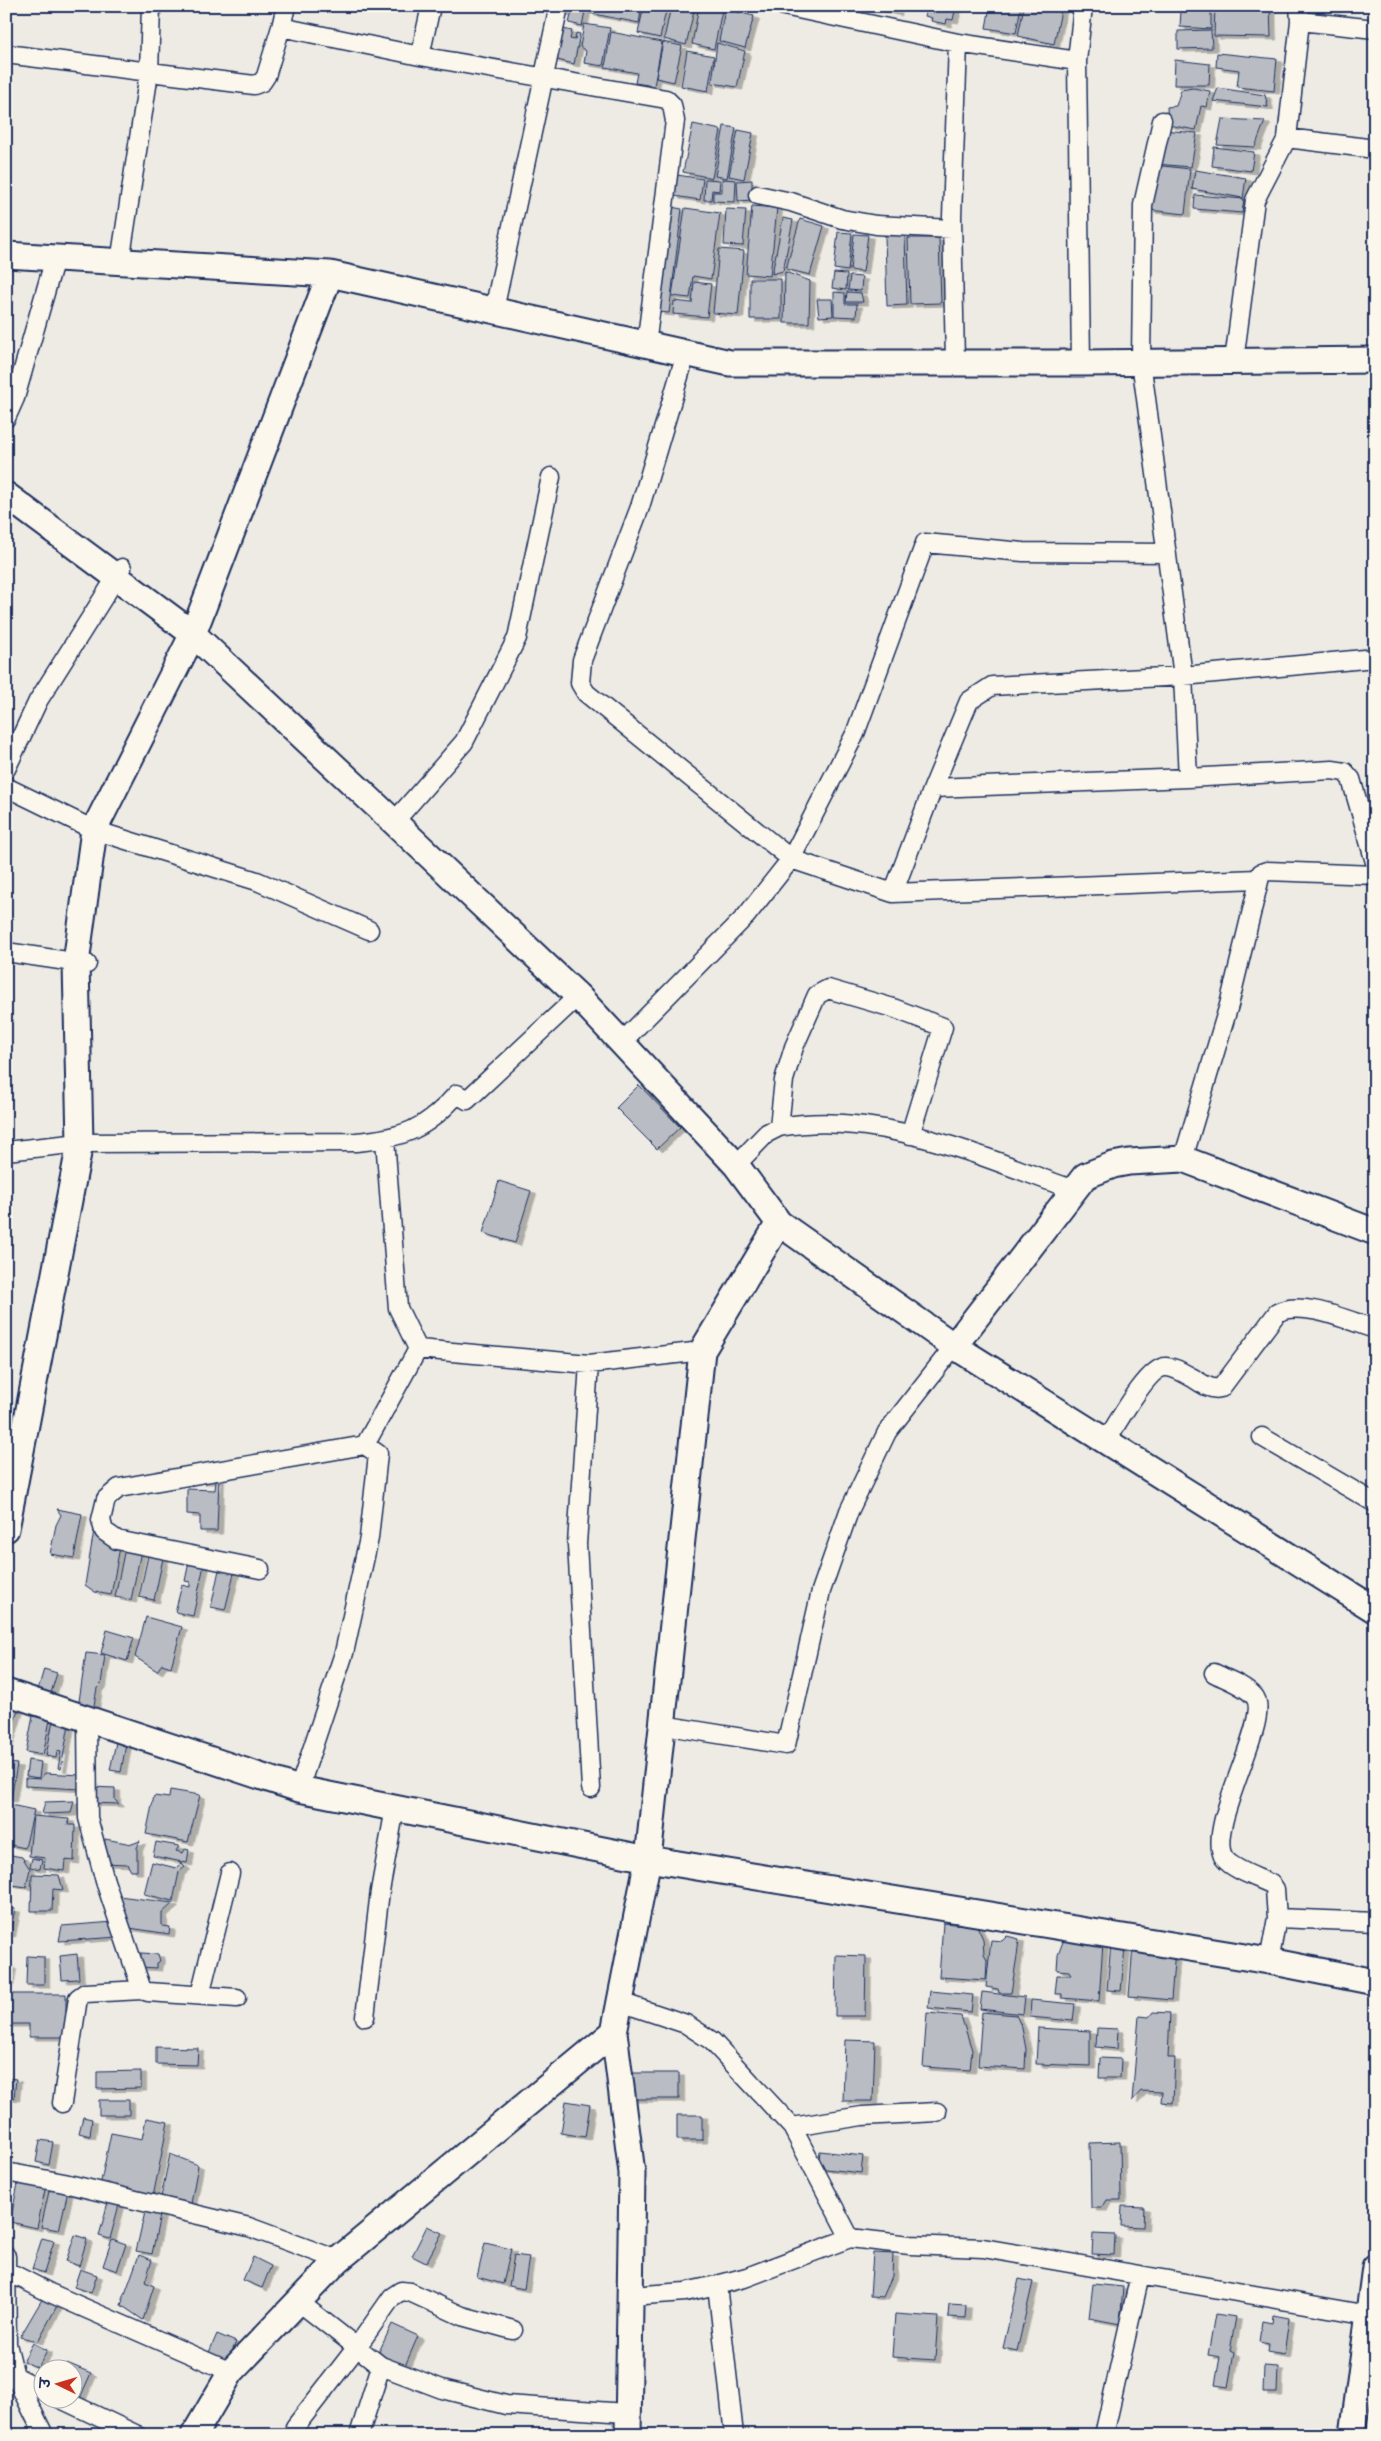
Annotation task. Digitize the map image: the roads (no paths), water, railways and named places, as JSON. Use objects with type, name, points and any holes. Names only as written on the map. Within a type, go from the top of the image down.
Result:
[{"type":"street","points":[[120,262],[149,73],[151,6]]},
{"type":"street","points":[[6,54],[254,85],[262,82],[266,76],[286,6]]},
{"type":"street","points":[[420,56],[430,6]]},
{"type":"street","points":[[494,310],[559,6]]},
{"type":"street","points":[[784,6],[958,43],[1077,61]]},
{"type":"street","points":[[1081,363],[1077,61],[1083,6]]},
{"type":"street","points":[[1234,361],[1256,200],[1286,138],[1300,14],[1375,28]]},
{"type":"street","points":[[281,27],[420,56],[666,99],[672,105],[675,121],[646,345]]},
{"type":"street","points":[[955,362],[952,229],[958,43]]},
{"type":"street","points":[[1162,121],[1143,205],[1141,361],[1182,676],[1188,778]]},
{"type":"street","points":[[1286,138],[1375,149]]},
{"type":"street","points":[[758,195],[791,202],[851,221],[876,225],[952,229]]},
{"type":"street","points":[[6,255],[330,274],[730,363],[1081,363],[1375,360]]},
{"type":"street","points":[[6,418],[15,398],[55,258]]},
{"type":"street","points":[[6,1529],[80,1143],[81,963],[94,830],[193,634],[330,274]]},
{"type":"street","points":[[686,353],[640,507],[582,660],[580,683],[586,693],[791,859],[893,893],[1258,878]]},
{"type":"street","points":[[394,822],[464,742],[517,638],[551,477]]},
{"type":"street","points":[[6,496],[119,572],[193,634],[394,822],[578,996],[736,1165],[779,1223],[954,1346],[1375,1610]]},
{"type":"street","points":[[621,1043],[746,916],[791,859],[855,734],[925,543],[1023,552],[1166,553]]},
{"type":"street","points":[[6,769],[38,701],[119,572]]},
{"type":"street","points":[[893,893],[969,701],[981,691],[992,686],[1182,676],[1375,658]]},
{"type":"street","points":[[933,788],[1188,778],[1332,770],[1345,772],[1351,779],[1375,862]]},
{"type":"street","points":[[6,787],[94,830],[257,881],[369,930]]},
{"type":"street","points":[[1183,1159],[1229,1005],[1258,878],[1261,873],[1267,871],[1375,875]]},
{"type":"street","points":[[6,952],[81,963]]},
{"type":"street","points":[[779,1127],[784,1080],[794,1047],[817,995],[828,989],[884,1005],[942,1027],[910,1135]]},
{"type":"street","points":[[6,1151],[80,1143],[356,1142],[408,1134],[445,1108],[457,1094],[468,1100],[578,996]]},
{"type":"street","points":[[736,1165],[767,1133],[779,1127],[864,1124],[945,1144],[1074,1190]]},
{"type":"street","points":[[385,1139],[398,1308],[418,1349]]},
{"type":"street","points":[[662,1725],[786,1745],[821,1591],[849,1511],[888,1432],[1085,1176],[1113,1165],[1129,1162],[1183,1159],[1375,1232]]},
{"type":"street","points":[[299,2302],[380,2366],[442,2390],[506,2405],[628,2424],[632,2173],[614,2032],[648,1859],[702,1351],[779,1223]]},
{"type":"street","points":[[1106,1441],[1135,1397],[1159,1368],[1175,1369],[1212,1388],[1221,1388],[1277,1313],[1284,1309],[1301,1307],[1375,1329]]},
{"type":"street","points":[[418,1349],[589,1364],[702,1351]]},
{"type":"street","points":[[365,1445],[418,1349]]},
{"type":"street","points":[[589,1364],[577,1544],[591,1788]]},
{"type":"street","points":[[1262,1437],[1375,1504]]},
{"type":"street","points":[[260,1569],[117,1540],[104,1531],[101,1520],[106,1499],[119,1488],[365,1445],[378,1454],[368,1538],[344,1653],[299,1789]]},
{"type":"street","points":[[1214,1672],[1244,1688],[1255,1696],[1257,1702],[1254,1727],[1223,1826],[1221,1849],[1225,1858],[1232,1865],[1275,1889],[1277,1918],[1269,1961]]},
{"type":"street","points":[[6,1692],[299,1789],[648,1859],[1269,1961],[1375,1982]]},
{"type":"street","points":[[87,1719],[88,1818],[105,1881],[142,1990]]},
{"type":"street","points":[[364,2017],[380,1891],[396,1808]]},
{"type":"street","points":[[200,1995],[230,1873]]},
{"type":"street","points":[[1277,1918],[1375,1922]]},
{"type":"street","points":[[62,2103],[78,1998],[85,1993],[142,1990],[237,1998]]},
{"type":"street","points":[[620,2002],[686,2024],[712,2040],[792,2127],[850,2238]]},
{"type":"street","points":[[194,2435],[231,2372],[338,2260],[614,2032]]},
{"type":"street","points":[[792,2127],[862,2116],[937,2112]]},
{"type":"street","points":[[6,2172],[64,2183],[250,2227],[338,2260]]},
{"type":"street","points":[[631,2296],[686,2292],[717,2285],[747,2277],[850,2238],[910,2245],[983,2248],[1372,2315]]},
{"type":"street","points":[[6,2256],[7,2344],[15,2376],[44,2435]]},
{"type":"street","points":[[1353,2435],[1372,2315],[1375,2267]]},
{"type":"street","points":[[7,2271],[50,2293],[231,2372]]},
{"type":"street","points":[[1104,2435],[1140,2275]]},
{"type":"street","points":[[717,2285],[734,2435]]},
{"type":"street","points":[[295,2427],[357,2347],[392,2297],[401,2291],[410,2292],[462,2316],[513,2330]]},
{"type":"street","points":[[359,2435],[380,2366]]},
{"type":"street","points":[[15,2376],[32,2385]]},
{"type":"street","points":[[80,2408],[138,2435]]}]
